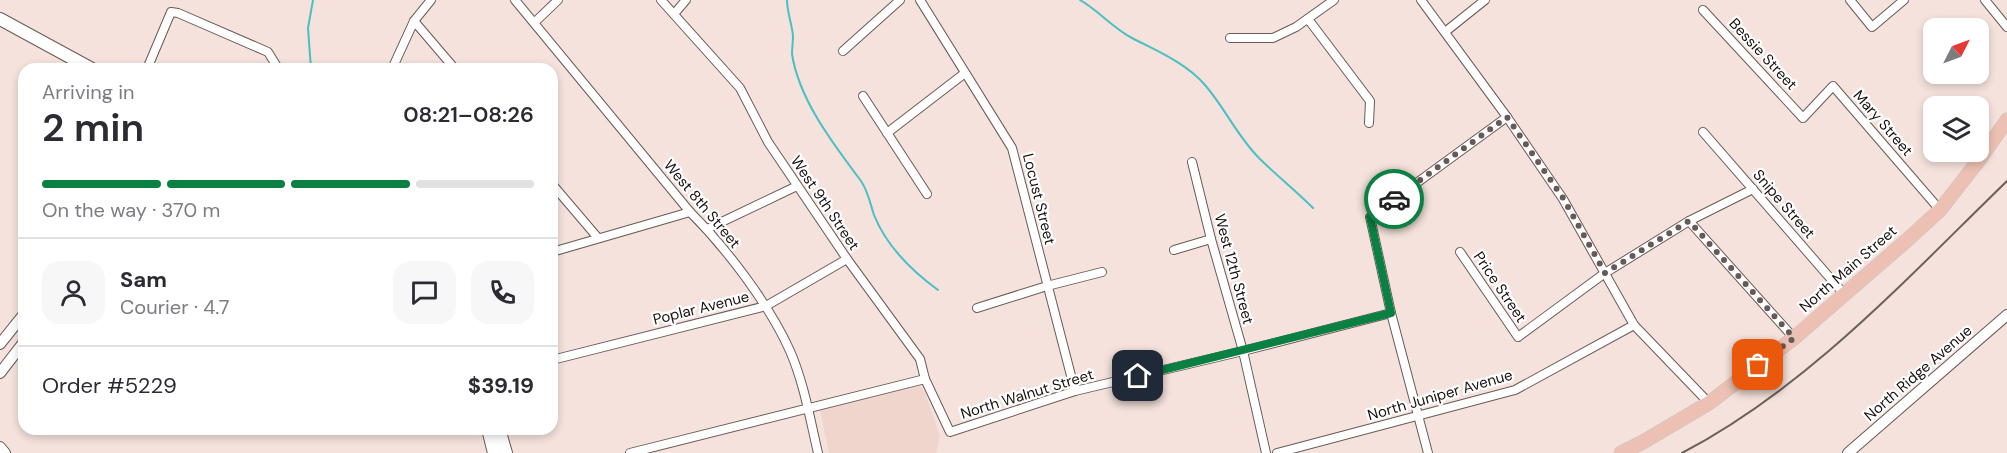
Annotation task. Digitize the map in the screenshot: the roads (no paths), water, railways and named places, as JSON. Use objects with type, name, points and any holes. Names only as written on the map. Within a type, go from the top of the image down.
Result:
[{"type":"main road","points":[[0,19],[81,63]]},
{"type":"main road","name":"North Main Street","points":[[1621,453],[1709,403],[1794,338],[1940,210],[2007,120]]},
{"type":"main road","points":[[490,435],[494,453]]},
{"type":"main road","points":[[501,435],[506,453]]},
{"type":"street","points":[[395,63],[414,21],[431,0]]},
{"type":"street","name":"West 8th Street","points":[[516,0],[707,230],[766,306],[790,351],[808,408],[818,453]]},
{"type":"street","points":[[535,22],[558,0]]},
{"type":"street","name":"West 9th Street","points":[[661,0],[740,88],[768,142],[797,186],[920,359],[925,379],[950,432]]},
{"type":"street","points":[[674,14],[686,0]]},
{"type":"street","points":[[843,51],[900,0]]},
{"type":"street","name":"Locust Street","points":[[920,0],[1012,148],[1075,391]]},
{"type":"street","points":[[1230,38],[1273,38],[1308,19],[1334,0]]},
{"type":"street","points":[[1422,0],[1563,198],[1634,325],[1709,403]]},
{"type":"street","points":[[1445,32],[1485,0]]},
{"type":"street","points":[[1850,0],[1872,27],[1904,0]]},
{"type":"street","points":[[1984,0],[2007,27]]},
{"type":"street","name":"Bessie Street","points":[[1703,10],[1803,118]]},
{"type":"street","points":[[150,63],[171,12],[268,52],[275,63]]},
{"type":"street","points":[[1308,19],[1370,101],[1369,123]]},
{"type":"street","points":[[414,21],[450,63]]},
{"type":"street","points":[[887,134],[964,73]]},
{"type":"street","name":"Mary Street","points":[[1803,118],[1833,86],[1940,210]]},
{"type":"street","points":[[863,96],[927,194]]},
{"type":"street","points":[[1428,453],[1391,313],[1370,217],[1507,117]]},
{"type":"street","name":"Snipe Street","points":[[1703,132],[1844,294]]},
{"type":"street","name":"West 12th Street","points":[[1192,162],[1243,351],[1266,453]]},
{"type":"street","points":[[707,230],[797,186]]},
{"type":"street","points":[[1605,273],[1689,221],[1753,189]]},
{"type":"street","points":[[558,191],[598,238]]},
{"type":"street","points":[[558,250],[690,212]]},
{"type":"street","points":[[1689,221],[1794,338]]},
{"type":"street","points":[[1174,249],[1211,239]]},
{"type":"street","name":"Price Street","points":[[1460,252],[1518,337],[1605,273]]},
{"type":"street","name":"Poplar Avenue","points":[[558,358],[766,306],[847,259]]},
{"type":"street","points":[[977,308],[1102,272]]},
{"type":"street","name":"North Walnut Street","points":[[950,432],[1075,391],[1391,313]]},
{"type":"street","name":"North Ridge Avenue","points":[[1848,453],[2007,315]]},
{"type":"street","points":[[0,344],[18,322]]},
{"type":"street","name":"North Juniper Avenue","points":[[1277,453],[1515,390],[1634,325]]},
{"type":"street","points":[[0,373],[18,350]]},
{"type":"street","points":[[630,453],[925,379]]},
{"type":"street","points":[[0,447],[5,453]]},
{"type":"waterway","points":[[311,63],[308,28],[313,0]]},
{"type":"waterway","points":[[787,0],[793,36],[792,54],[796,71],[810,105],[829,137],[863,185],[885,237],[909,266],[938,290]]},
{"type":"waterway","points":[[1080,0],[1125,34],[1171,58],[1197,77],[1212,94],[1251,149],[1313,208]]},
{"type":"railway","points":[[1682,453],[1728,426],[1814,364],[1893,293],[2007,181]]}]
